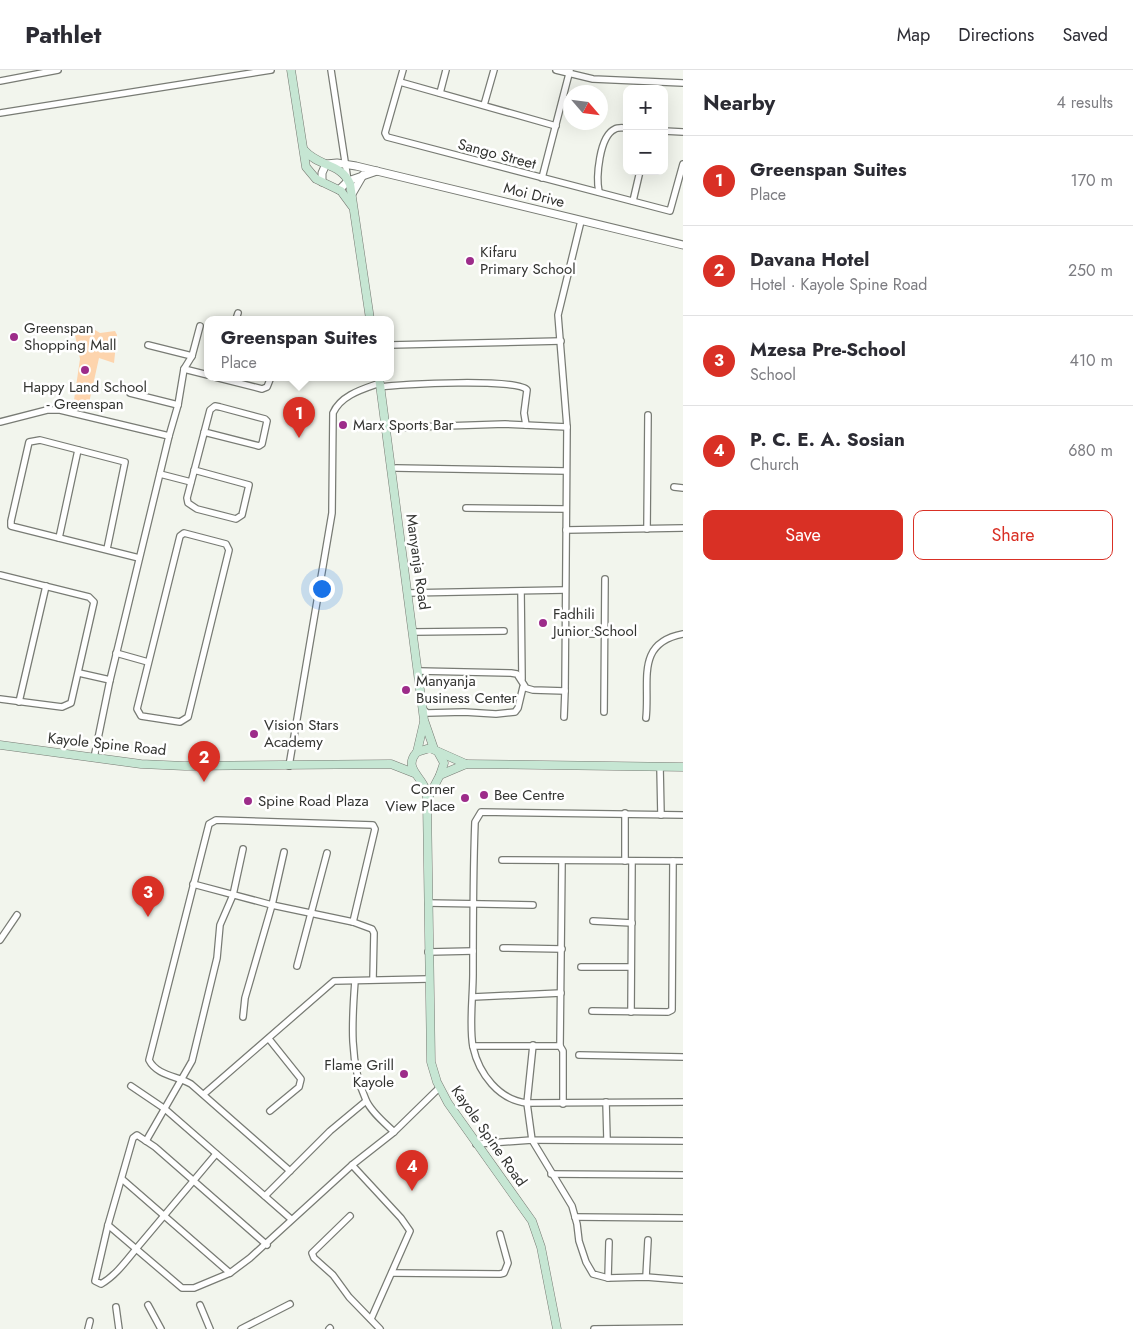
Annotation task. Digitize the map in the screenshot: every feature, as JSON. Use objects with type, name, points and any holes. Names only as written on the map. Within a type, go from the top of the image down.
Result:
[{"type":"main road","points":[[291,70],[304,150],[304,163],[308,172],[322,182],[339,190],[354,208]]},
{"type":"main road","points":[[304,150],[314,160],[339,170],[348,181],[352,194],[370,316]]},
{"type":"main road","name":"Manyanja Road","points":[[380,382],[424,720],[436,751]]},
{"type":"main road","points":[[424,720],[416,753],[411,764],[426,789],[427,802]]},
{"type":"main road","name":"Kayole Spine Road","points":[[0,746],[94,758],[185,766],[391,764]]},
{"type":"main road","points":[[391,764],[425,748],[466,764],[683,767]]},
{"type":"main road","points":[[427,802],[444,763],[436,751]]},
{"type":"main road","points":[[391,764],[402,767],[427,780],[466,764]]},
{"type":"main road","name":"Kayole Spine Road","points":[[427,802],[428,980],[431,1062],[439,1088],[534,1226],[541,1247],[557,1329]]},
{"type":"street","points":[[0,81],[24,73],[56,70]]},
{"type":"street","points":[[0,113],[271,70]]},
{"type":"street","points":[[331,70],[348,181]]},
{"type":"street","name":"Sango Street","points":[[403,70],[385,136],[670,211],[683,164]]},
{"type":"street","points":[[440,93],[446,70]]},
{"type":"street","points":[[484,105],[494,70]]},
{"type":"street","points":[[556,70],[570,71],[594,79],[683,83]]},
{"type":"street","points":[[542,178],[570,71]]},
{"type":"street","points":[[400,82],[556,126]]},
{"type":"street","points":[[598,192],[597,174],[609,134],[617,128],[623,128]]},
{"type":"street","points":[[668,131],[683,132]]},
{"type":"street","name":"Moi Drive","points":[[326,164],[337,163],[378,171],[683,245]]},
{"type":"street","points":[[322,182],[322,173],[326,164]]},
{"type":"street","points":[[339,190],[348,181],[378,171]]},
{"type":"street","points":[[352,194],[363,175]]},
{"type":"street","points":[[633,201],[639,175]]},
{"type":"street","points":[[564,717],[567,426],[558,316],[581,221]]},
{"type":"street","points":[[94,758],[116,654],[178,405],[184,369],[192,356],[200,326]]},
{"type":"street","points":[[394,345],[561,341]]},
{"type":"street","points":[[148,344],[192,356]]},
{"type":"street","points":[[184,369],[204,374]]},
{"type":"street","points":[[232,381],[262,390],[267,387],[269,381]]},
{"type":"street","points":[[289,766],[332,513],[333,413],[342,400],[380,382],[501,383],[522,386],[526,390],[524,413],[526,425]]},
{"type":"street","points":[[130,393],[178,405]]},
{"type":"street","points":[[194,470],[249,485],[242,515],[236,518],[192,506],[187,498],[194,470],[204,432],[210,410],[215,406],[265,419],[267,422],[262,444],[259,446],[204,432]]},
{"type":"street","points":[[0,422],[47,410],[60,410],[169,436]]},
{"type":"street","points":[[647,529],[648,415]]},
{"type":"street","points":[[386,428],[567,426]]},
{"type":"street","points":[[107,549],[126,462],[35,439],[29,442],[10,521],[11,526],[139,558]]},
{"type":"street","points":[[59,538],[78,450]]},
{"type":"street","points":[[396,468],[566,471]]},
{"type":"street","points":[[160,474],[191,482]]},
{"type":"street","points":[[674,487],[683,488]]},
{"type":"street","points":[[466,508],[566,509]]},
{"type":"street","points":[[566,530],[683,528]]},
{"type":"street","points":[[189,534],[226,544],[229,550],[188,718],[180,722],[138,713],[148,662],[180,536],[189,534]]},
{"type":"street","points":[[0,574],[89,597],[94,602],[71,703],[62,708],[0,699]]},
{"type":"street","points":[[604,712],[605,578]]},
{"type":"street","points":[[19,702],[46,586]]},
{"type":"street","points":[[408,593],[565,590]]},
{"type":"street","points":[[423,709],[427,713],[464,712],[496,714],[515,712],[518,708],[522,684],[520,591]]},
{"type":"street","points":[[414,632],[504,631]]},
{"type":"street","points":[[565,634],[605,634]]},
{"type":"street","points":[[646,718],[649,656],[661,641],[683,634]]},
{"type":"street","points":[[116,654],[148,662]]},
{"type":"street","points":[[419,671],[518,674],[522,684],[533,690],[565,692]]},
{"type":"street","points":[[79,673],[110,680]]},
{"type":"street","points":[[660,767],[661,815]]},
{"type":"street","points":[[683,815],[481,812],[474,822],[471,904],[473,1046],[484,1074],[496,1090],[517,1102],[527,1103],[683,1102]]},
{"type":"street","points":[[624,861],[625,813]]},
{"type":"street","points":[[290,1171],[204,1094],[187,1082],[180,1081],[157,1069],[149,1060],[193,884],[211,821],[373,825],[375,829],[353,922]]},
{"type":"street","points":[[146,1141],[192,1061],[217,958],[220,925],[232,895],[243,849]]},
{"type":"street","points":[[243,1017],[245,998],[272,905],[284,852]]},
{"type":"street","points":[[297,966],[327,853]]},
{"type":"street","points":[[502,860],[683,861]]},
{"type":"street","points":[[592,1011],[668,1012],[673,1008],[673,860]]},
{"type":"street","points":[[562,861],[560,1046],[563,1051],[563,1104]]},
{"type":"street","points":[[631,1012],[632,861]]},
{"type":"street","points":[[193,884],[272,905],[353,922],[372,929],[374,933],[373,979]]},
{"type":"street","points":[[428,904],[533,905]]},
{"type":"street","points":[[0,940],[16,915]]},
{"type":"street","points":[[593,921],[632,922]]},
{"type":"street","points":[[502,948],[562,949]]},
{"type":"street","points":[[428,952],[473,951]]},
{"type":"street","points":[[581,967],[630,967]]},
{"type":"street","points":[[204,1094],[334,981],[373,979],[428,980]]},
{"type":"street","points":[[355,981],[354,1054],[366,1101],[394,1132]]},
{"type":"street","points":[[473,997],[561,993]]},
{"type":"street","points":[[269,1039],[301,1079],[299,1087],[270,1111]]},
{"type":"street","points":[[473,1046],[560,1046]]},
{"type":"street","points":[[533,1046],[527,1103],[532,1140],[550,1174],[572,1206],[579,1241],[590,1270],[593,1274],[608,1278],[646,1277],[683,1280]]},
{"type":"street","points":[[579,1055],[683,1057]]},
{"type":"street","points":[[131,1086],[165,1109],[291,1219]]},
{"type":"street","points":[[108,1225],[182,1288],[194,1288],[230,1273],[267,1245],[291,1219],[352,1165],[394,1132],[439,1088]]},
{"type":"street","points":[[266,1196],[330,1131],[366,1101]]},
{"type":"street","points":[[606,1102],[607,1139]]},
{"type":"street","points":[[216,1154],[194,1181],[118,1270],[104,1283],[98,1284],[95,1281],[108,1225],[133,1138],[139,1135],[194,1181],[267,1245]]},
{"type":"street","points":[[476,1144],[532,1140],[683,1141]]},
{"type":"street","points":[[352,1165],[410,1230],[371,1319]]},
{"type":"street","points":[[550,1174],[683,1175]]},
{"type":"street","points":[[122,1179],[230,1273]]},
{"type":"street","points":[[350,1216],[312,1253],[314,1258],[337,1279],[349,1297],[380,1329]]},
{"type":"street","points":[[575,1217],[683,1218]]},
{"type":"street","points":[[392,1273],[504,1273],[508,1263],[500,1234]]},
{"type":"street","points":[[646,1277],[648,1240]]},
{"type":"street","points":[[608,1278],[609,1242]]},
{"type":"street","points":[[241,1329],[290,1304]]},
{"type":"street","points":[[148,1305],[161,1329]]},
{"type":"street","points":[[200,1305],[210,1329]]},
{"type":"street","points":[[116,1306],[119,1329]]},
{"type":"street","points":[[88,1329],[90,1321]]},
{"type":"street","points":[[594,1329],[683,1328]]},
{"type":"shaded area","points":[[95,330],[100,333],[115,331],[117,335],[114,363],[99,358],[89,403],[74,400],[80,359],[75,335]]},
{"type":"place","name":"Kifaru Primary School","points":[[470,261]]},
{"type":"place","name":"Greenspan Shopping Mall","points":[[14,337]]},
{"type":"place","name":"Happy Land School - Greenspan","points":[[85,370]]},
{"type":"place","name":"Marx Sports Bar","points":[[343,425]]},
{"type":"place","name":"Greenspan Suites","points":[[299,438]]},
{"type":"place","name":"Fadhili Junior School","points":[[543,623]]},
{"type":"place","name":"Manyanja Business Center","points":[[406,690]]},
{"type":"place","name":"Vision Stars Academy","points":[[254,734]]},
{"type":"place","name":"Davana Hotel","points":[[204,782]]},
{"type":"place","name":"Bee Centre","points":[[484,795]]},
{"type":"place","name":"Corner View Place","points":[[465,798]]},
{"type":"place","name":"Spine Road Plaza","points":[[248,801]]},
{"type":"place","name":"Mzesa Pre-School","points":[[148,917]]},
{"type":"place","name":"Flame Grill Kayole","points":[[404,1074]]},
{"type":"place","name":"P. C. E. A. Sosian","points":[[412,1191]]}]
